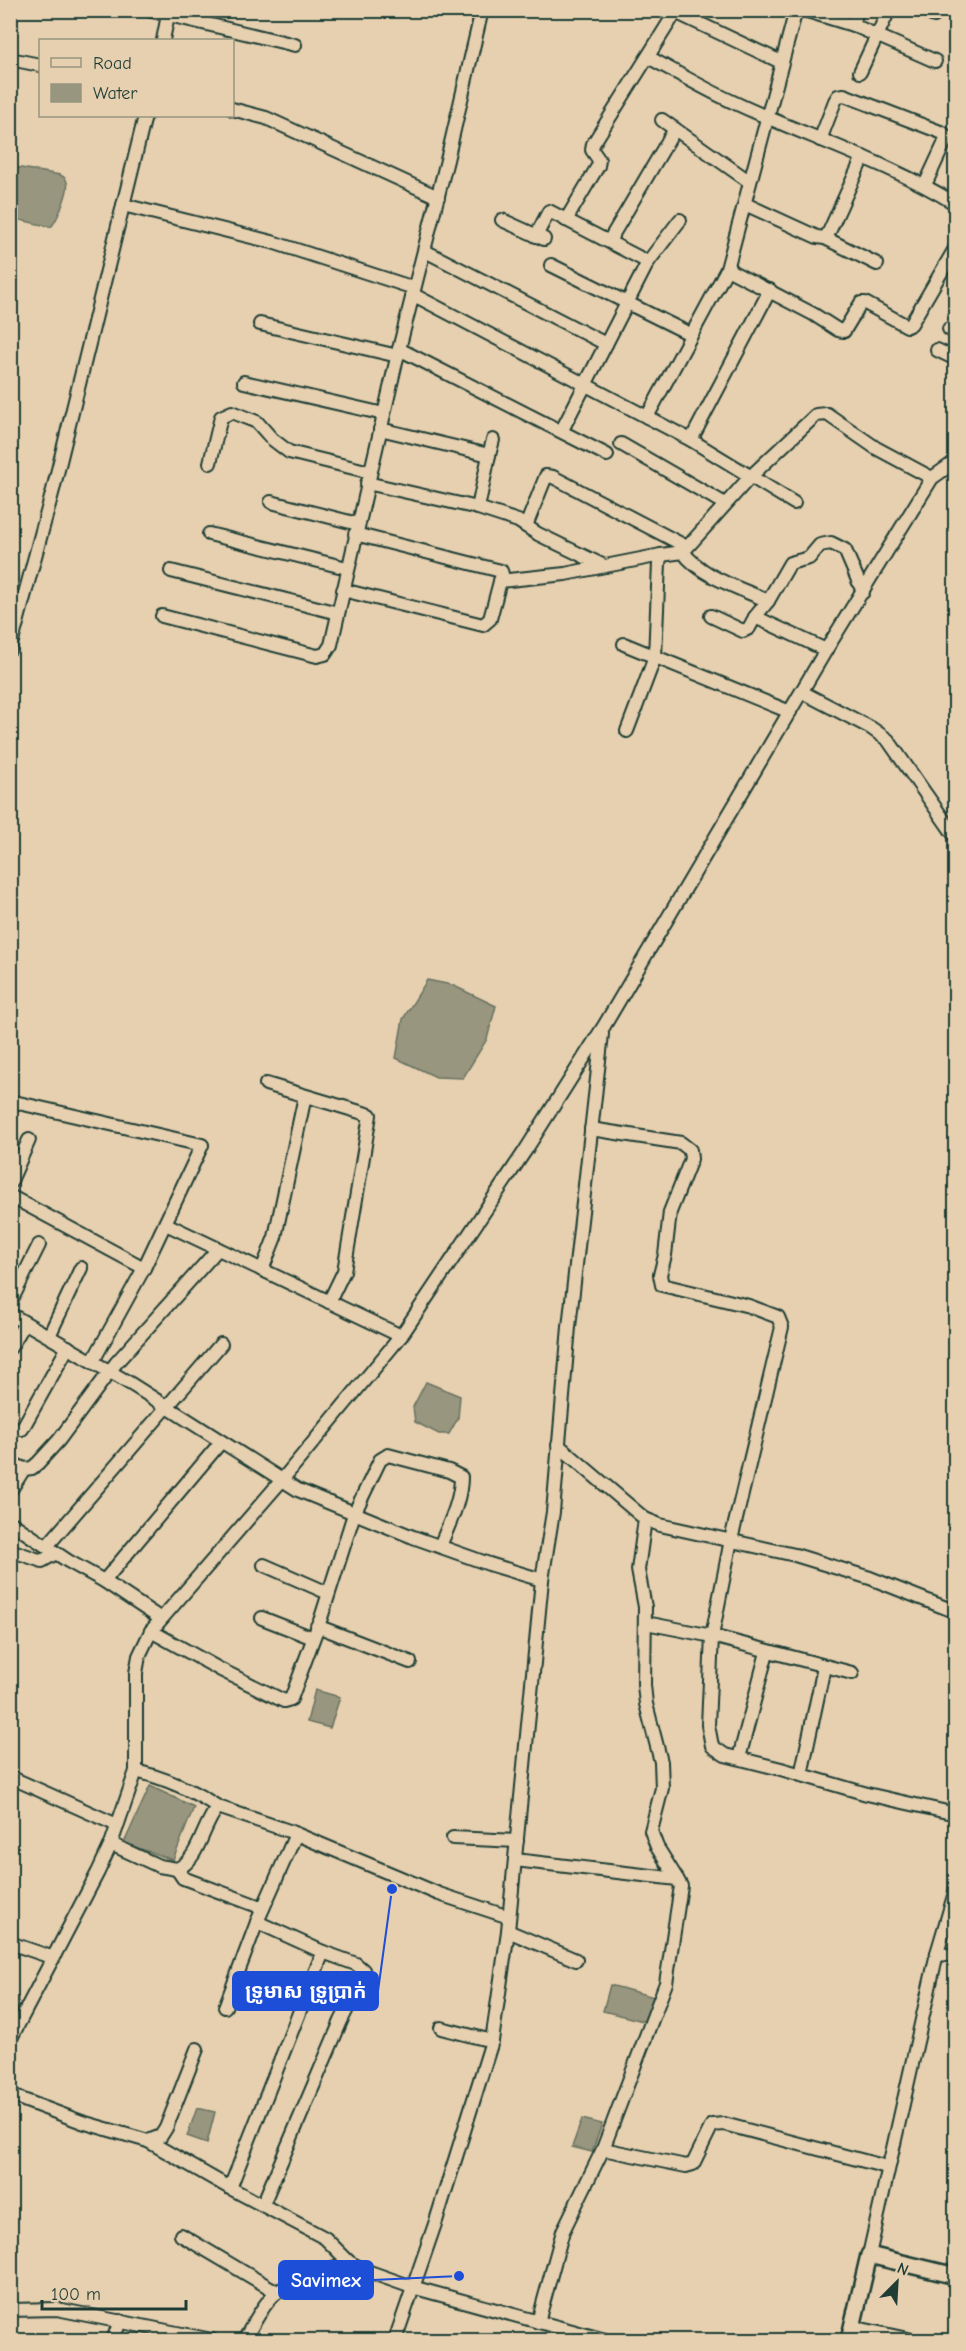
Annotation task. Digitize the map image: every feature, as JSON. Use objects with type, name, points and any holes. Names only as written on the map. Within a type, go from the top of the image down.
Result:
[{"type":"street","points":[[148,10],[169,13],[294,45]]},
{"type":"street","points":[[162,616],[316,656],[325,654],[331,645],[398,352],[425,251],[482,10]]},
{"type":"street","points":[[646,417],[728,269],[796,10]]},
{"type":"street","points":[[804,10],[825,14],[935,61]]},
{"type":"street","points":[[853,26],[858,10]]},
{"type":"street","points":[[860,72],[889,10]]},
{"type":"street","points":[[920,10],[933,16]]},
{"type":"street","points":[[566,219],[598,166],[599,160],[592,150],[593,144],[648,57],[673,12],[781,62]]},
{"type":"street","points":[[163,39],[169,13]]},
{"type":"street","points":[[648,57],[734,103],[925,185],[956,204]]},
{"type":"street","points":[[10,59],[39,65]]},
{"type":"street","points":[[820,140],[835,101],[838,96],[844,95],[943,133],[946,136],[944,144],[925,185]]},
{"type":"street","points":[[234,110],[266,118],[438,197]]},
{"type":"street","points":[[10,649],[145,117]]},
{"type":"street","points":[[662,120],[750,182]]},
{"type":"street","points":[[609,241],[675,129]]},
{"type":"street","points":[[825,238],[863,157]]},
{"type":"street","points":[[746,204],[817,237],[825,238],[877,264]]},
{"type":"street","points":[[123,205],[272,242],[413,291],[691,440],[794,503]]},
{"type":"street","points":[[502,220],[540,237],[549,211],[648,262]]},
{"type":"street","points":[[562,430],[648,262],[680,220]]},
{"type":"street","points":[[728,269],[841,331],[844,331],[861,303],[907,326],[911,324],[956,247]]},
{"type":"street","points":[[425,251],[606,344]]},
{"type":"street","points":[[551,265],[690,334]]},
{"type":"street","points":[[691,440],[770,290]]},
{"type":"street","points":[[260,324],[398,352],[562,430],[607,455]]},
{"type":"street","points":[[937,350],[956,359]]},
{"type":"street","points":[[244,382],[384,414]]},
{"type":"street","points":[[210,464],[221,417],[232,412],[257,422],[272,439],[289,452],[369,478],[518,521],[604,566]]},
{"type":"street","points":[[500,581],[565,574],[685,549],[750,477],[816,415],[821,413],[827,414],[876,448],[932,478]]},
{"type":"street","points":[[380,429],[489,455]]},
{"type":"street","points":[[478,508],[493,440]]},
{"type":"street","points":[[621,444],[725,504]]},
{"type":"street","points":[[10,2040],[111,1844],[135,1771],[136,1673],[140,1656],[151,1631],[282,1480],[401,1336],[525,1151],[604,1026],[826,650],[932,478],[956,461]]},
{"type":"street","points":[[526,526],[546,476],[553,477],[685,549],[692,563],[706,573],[768,601]]},
{"type":"street","points":[[271,502],[501,571],[490,620],[483,625],[343,590]]},
{"type":"street","points":[[209,534],[347,568]]},
{"type":"street","points":[[711,616],[743,631],[749,628],[790,563],[809,558],[820,545],[831,543],[845,550],[863,592]]},
{"type":"street","points":[[627,731],[655,657],[661,555]]},
{"type":"street","points":[[171,571],[338,612]]},
{"type":"street","points":[[755,617],[826,650]]},
{"type":"street","points":[[624,644],[790,712]]},
{"type":"street","points":[[802,692],[871,728],[888,740],[955,836]]},
{"type":"street","points":[[395,2340],[440,2210],[492,2040],[508,1931],[542,1580],[553,1512],[591,1129],[604,1026]]},
{"type":"street","points":[[266,1084],[370,1115],[344,1271],[329,1302]]},
{"type":"street","points":[[262,1270],[275,1237],[305,1096]]},
{"type":"street","points":[[10,1101],[202,1144],[144,1268],[93,1361]]},
{"type":"street","points":[[591,1129],[681,1143],[690,1149],[691,1159],[670,1212],[665,1255],[660,1275],[662,1285],[749,1306],[778,1317],[782,1327],[731,1540],[712,1636],[708,1725],[714,1749],[867,1794],[956,1814]]},
{"type":"street","points":[[10,1183],[29,1140]]},
{"type":"street","points":[[10,1196],[144,1268]]},
{"type":"street","points":[[166,1224],[401,1336]]},
{"type":"street","points":[[10,1304],[39,1245]]},
{"type":"street","points":[[10,1462],[24,1469],[32,1468],[59,1440],[110,1371],[218,1249]]},
{"type":"street","points":[[49,1336],[81,1268]]},
{"type":"street","points":[[10,1314],[110,1371],[298,1490],[440,1546],[542,1580]]},
{"type":"street","points":[[10,1348],[25,1323]]},
{"type":"street","points":[[10,1550],[42,1561],[166,1407],[221,1344]]},
{"type":"street","points":[[22,1429],[68,1347]]},
{"type":"street","points":[[104,1581],[221,1442]]},
{"type":"street","points":[[558,1445],[645,1519],[660,1525],[795,1555],[870,1578],[956,1612]]},
{"type":"street","points":[[151,1631],[221,1670],[284,1701],[291,1699],[354,1514],[374,1470],[380,1460],[387,1455],[449,1471],[461,1477],[461,1488],[440,1546]]},
{"type":"street","points":[[10,1491],[24,1469]]},
{"type":"street","points":[[538,2322],[563,2231],[603,2149],[666,1983],[681,1886],[657,1847],[651,1831],[662,1788],[661,1762],[646,1704],[644,1685],[646,1623],[638,1570],[645,1519]]},
{"type":"street","points":[[10,1522],[161,1619]]},
{"type":"street","points":[[264,1566],[328,1593]]},
{"type":"street","points":[[262,1618],[410,1662]]},
{"type":"street","points":[[646,1623],[712,1636],[852,1673]]},
{"type":"street","points":[[739,1758],[767,1652]]},
{"type":"street","points":[[801,1775],[824,1667]]},
{"type":"street","points":[[135,1771],[153,1775],[193,1792],[218,1807],[296,1834],[439,1894],[509,1917]]},
{"type":"street","points":[[10,1777],[117,1825]]},
{"type":"street","points":[[111,1844],[159,1866],[177,1869],[190,1861],[210,1817],[218,1807]]},
{"type":"street","points":[[225,2007],[257,1922],[296,1834]]},
{"type":"street","points":[[453,1838],[517,1840]]},
{"type":"street","points":[[515,1860],[676,1879]]},
{"type":"street","points":[[177,1869],[183,1878],[263,1908]]},
{"type":"street","points":[[912,2340],[850,2334],[938,1953],[956,1889]]},
{"type":"street","points":[[257,1922],[322,1952],[356,1964],[363,1970],[361,1981],[341,2021],[263,2204]]},
{"type":"street","points":[[508,1931],[576,1960]]},
{"type":"street","points":[[10,1943],[54,1958]]},
{"type":"street","points":[[230,2188],[322,1952]]},
{"type":"street","points":[[938,1953],[956,1957]]},
{"type":"street","points":[[441,2028],[492,2040]]},
{"type":"street","points":[[148,2141],[161,2136],[166,2128],[197,2049]]},
{"type":"street","points":[[10,2095],[92,2126],[148,2141],[230,2188],[325,2238],[349,2262],[364,2270],[412,2287],[589,2338],[605,2340]]},
{"type":"street","points":[[603,2149],[686,2166],[693,2164],[712,2125],[724,2124],[887,2168]]},
{"type":"street","points":[[181,2235],[277,2292]]},
{"type":"street","points":[[868,2255],[956,2276]]},
{"type":"street","points":[[244,2340],[269,2298],[277,2292],[349,2262]]},
{"type":"street","points":[[10,2310],[57,2309],[192,2338],[212,2340]]},
{"type":"street","points":[[113,2340],[120,2321]]},
{"type":"water","points":[[10,166],[64,177],[67,186],[65,198],[51,227],[11,218]]},
{"type":"water","points":[[427,980],[452,985],[496,1006],[487,1039],[463,1078],[436,1077],[396,1058],[403,1019]]},
{"type":"water","points":[[426,1382],[460,1396],[458,1418],[449,1434],[439,1434],[415,1422],[413,1407]]},
{"type":"water","points":[[315,1690],[340,1697],[330,1728],[307,1722]]},
{"type":"water","points":[[150,1786],[194,1807],[173,1860],[124,1843]]},
{"type":"water","points":[[610,1985],[654,1997],[647,2022],[603,2011]]},
{"type":"water","points":[[197,2108],[215,2112],[207,2143],[187,2136]]},
{"type":"water","points":[[582,2119],[602,2124],[592,2152],[572,2147]]},
{"type":"place","name":"ទ្រូមាស ទ្រូប្រាក់","points":[[392,1889]]},
{"type":"place","name":"Savimex","points":[[459,2276]]}]
